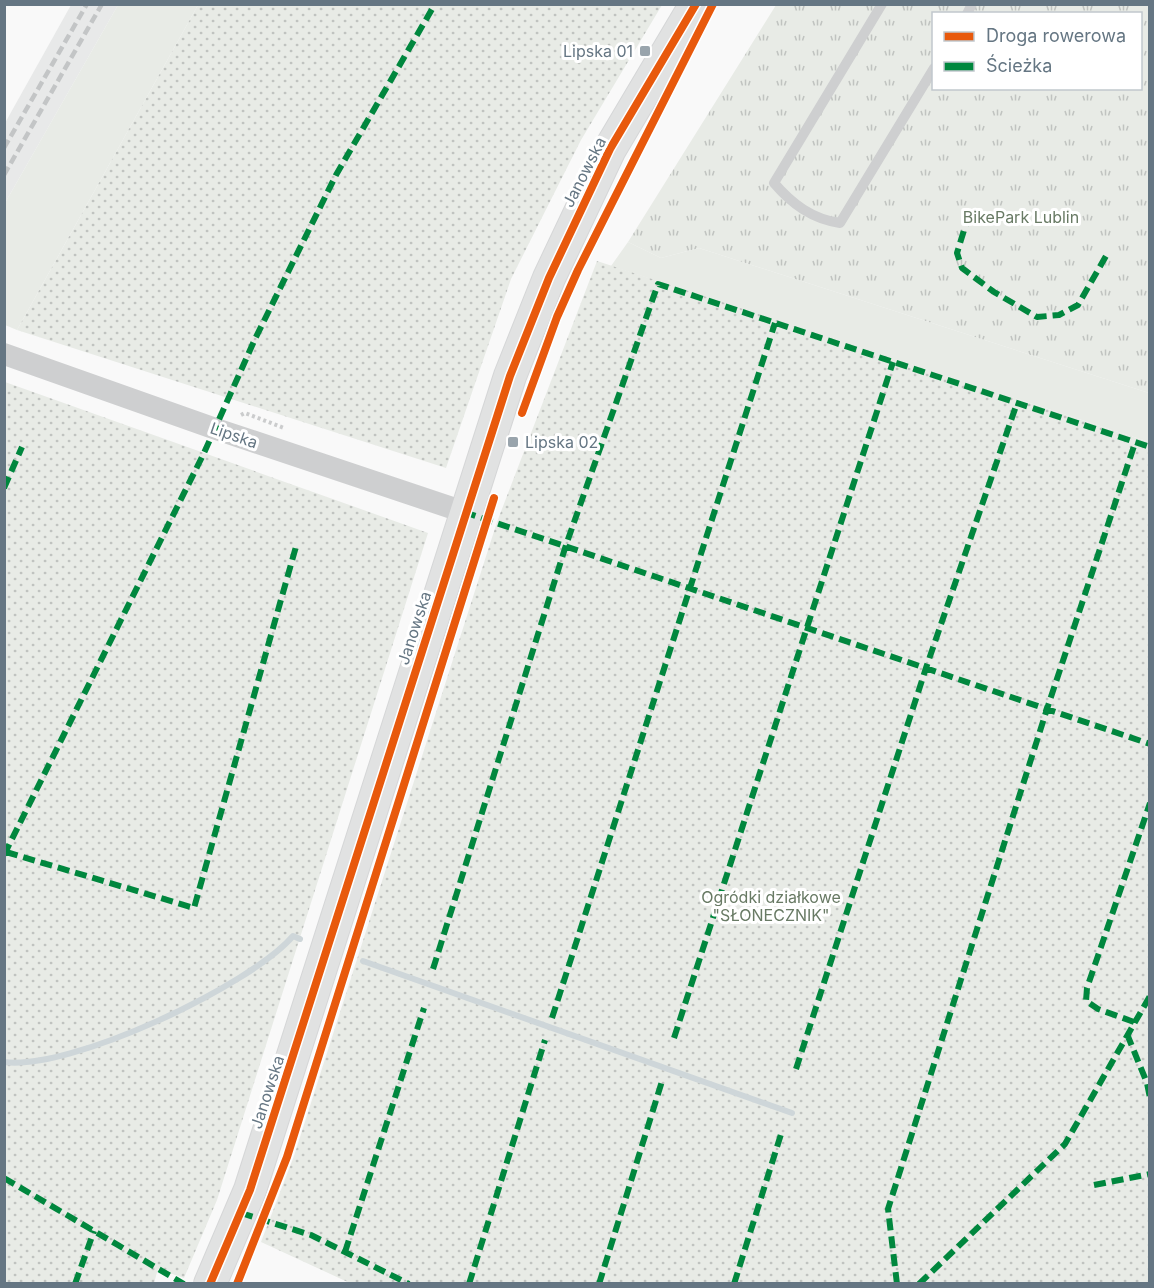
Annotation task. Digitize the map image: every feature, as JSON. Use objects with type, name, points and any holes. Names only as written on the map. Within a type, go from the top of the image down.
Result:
[{"type":"street","name":"Janowska","points":[[210,1284],[250,1190],[464,512],[510,376],[563,246],[610,149],[696,4]]},
{"type":"street","name":"Lipska","points":[[4,354],[213,428],[464,512]]},
{"type":"lane","points":[[882,4],[774,183],[789,201],[821,220],[840,223],[932,70]]},
{"type":"shaded area","points":[[71,5],[118,5],[5,203],[5,123]]},
{"type":"green space","points":[[118,5],[198,5],[17,330],[5,325],[5,203]]},
{"type":"green space","points":[[198,5],[662,5],[581,140],[511,279],[446,468],[17,330]]},
{"type":"green space","name":"BikePark Lublin","points":[[776,5],[1149,5],[1149,393],[699,248],[661,258],[628,242]]},
{"type":"green space","points":[[628,242],[661,258],[699,248],[1149,393],[1149,442],[611,266]]},
{"type":"green space","name":"Ogródki działkowe \"SŁONECZNIK\"","points":[[597,261],[1149,442],[1149,1283],[352,1284],[261,1242],[294,1156],[497,522]]},
{"type":"green space","points":[[5,382],[428,533],[217,1200],[184,1278],[158,1269],[154,1283],[5,1283]]},
{"type":"waterway","points":[[4,1062],[34,1061],[71,1053],[157,1021],[239,978],[271,956],[293,936],[300,939]]},
{"type":"waterway","points":[[363,961],[792,1113]]},
{"type":"railway","points":[[4,148],[87,4]]},
{"type":"railway","points":[[4,175],[102,4]]},
{"type":"marked path","points":[[4,855],[204,453],[255,339],[336,175],[435,4]]},
{"type":"marked path","points":[[969,214],[957,253],[962,268],[994,292],[1037,317],[1059,315],[1078,305],[1106,256]]},
{"type":"marked path","points":[[433,969],[566,545],[658,284],[1150,447]]},
{"type":"marked path","points":[[552,1018],[775,323]]},
{"type":"marked path","points":[[674,1038],[893,362]]},
{"type":"marked path","points":[[796,1069],[926,668],[1017,403]]},
{"type":"marked path","points":[[897,1284],[888,1209],[1047,709],[1135,443]]},
{"type":"marked path","points":[[4,488],[22,447]]},
{"type":"marked path","points":[[464,512],[1150,744]]},
{"type":"marked path","points":[[6,852],[194,908],[297,543]]},
{"type":"marked path","points":[[1134,1022],[1098,1009],[1086,1001],[1087,988],[1150,803]]},
{"type":"marked path","points":[[919,1284],[1065,1144],[1150,996]]},
{"type":"marked path","points":[[345,1252],[424,1008]]},
{"type":"marked path","points":[[1127,1034],[1147,1083],[1150,1098]]},
{"type":"marked path","points":[[469,1284],[545,1040]]},
{"type":"marked path","points":[[599,1284],[663,1078]]},
{"type":"marked path","points":[[734,1284],[782,1131]]},
{"type":"marked path","points":[[1094,1185],[1150,1174]]},
{"type":"marked path","points":[[4,1178],[184,1284]]},
{"type":"marked path","points":[[241,1213],[311,1235],[409,1284]]},
{"type":"marked path","points":[[75,1284],[94,1231]]},
{"type":"cycle path","points":[[210,1284],[250,1190],[510,376],[549,278],[610,149],[696,4]]},
{"type":"cycle path","points":[[522,413],[557,317],[578,270],[713,4]]},
{"type":"cycle path","points":[[237,1284],[287,1157],[494,498]]},
{"type":"place","name":"Lipska 01","points":[[645,51]]},
{"type":"place","name":"Lipska 02","points":[[513,442]]}]
